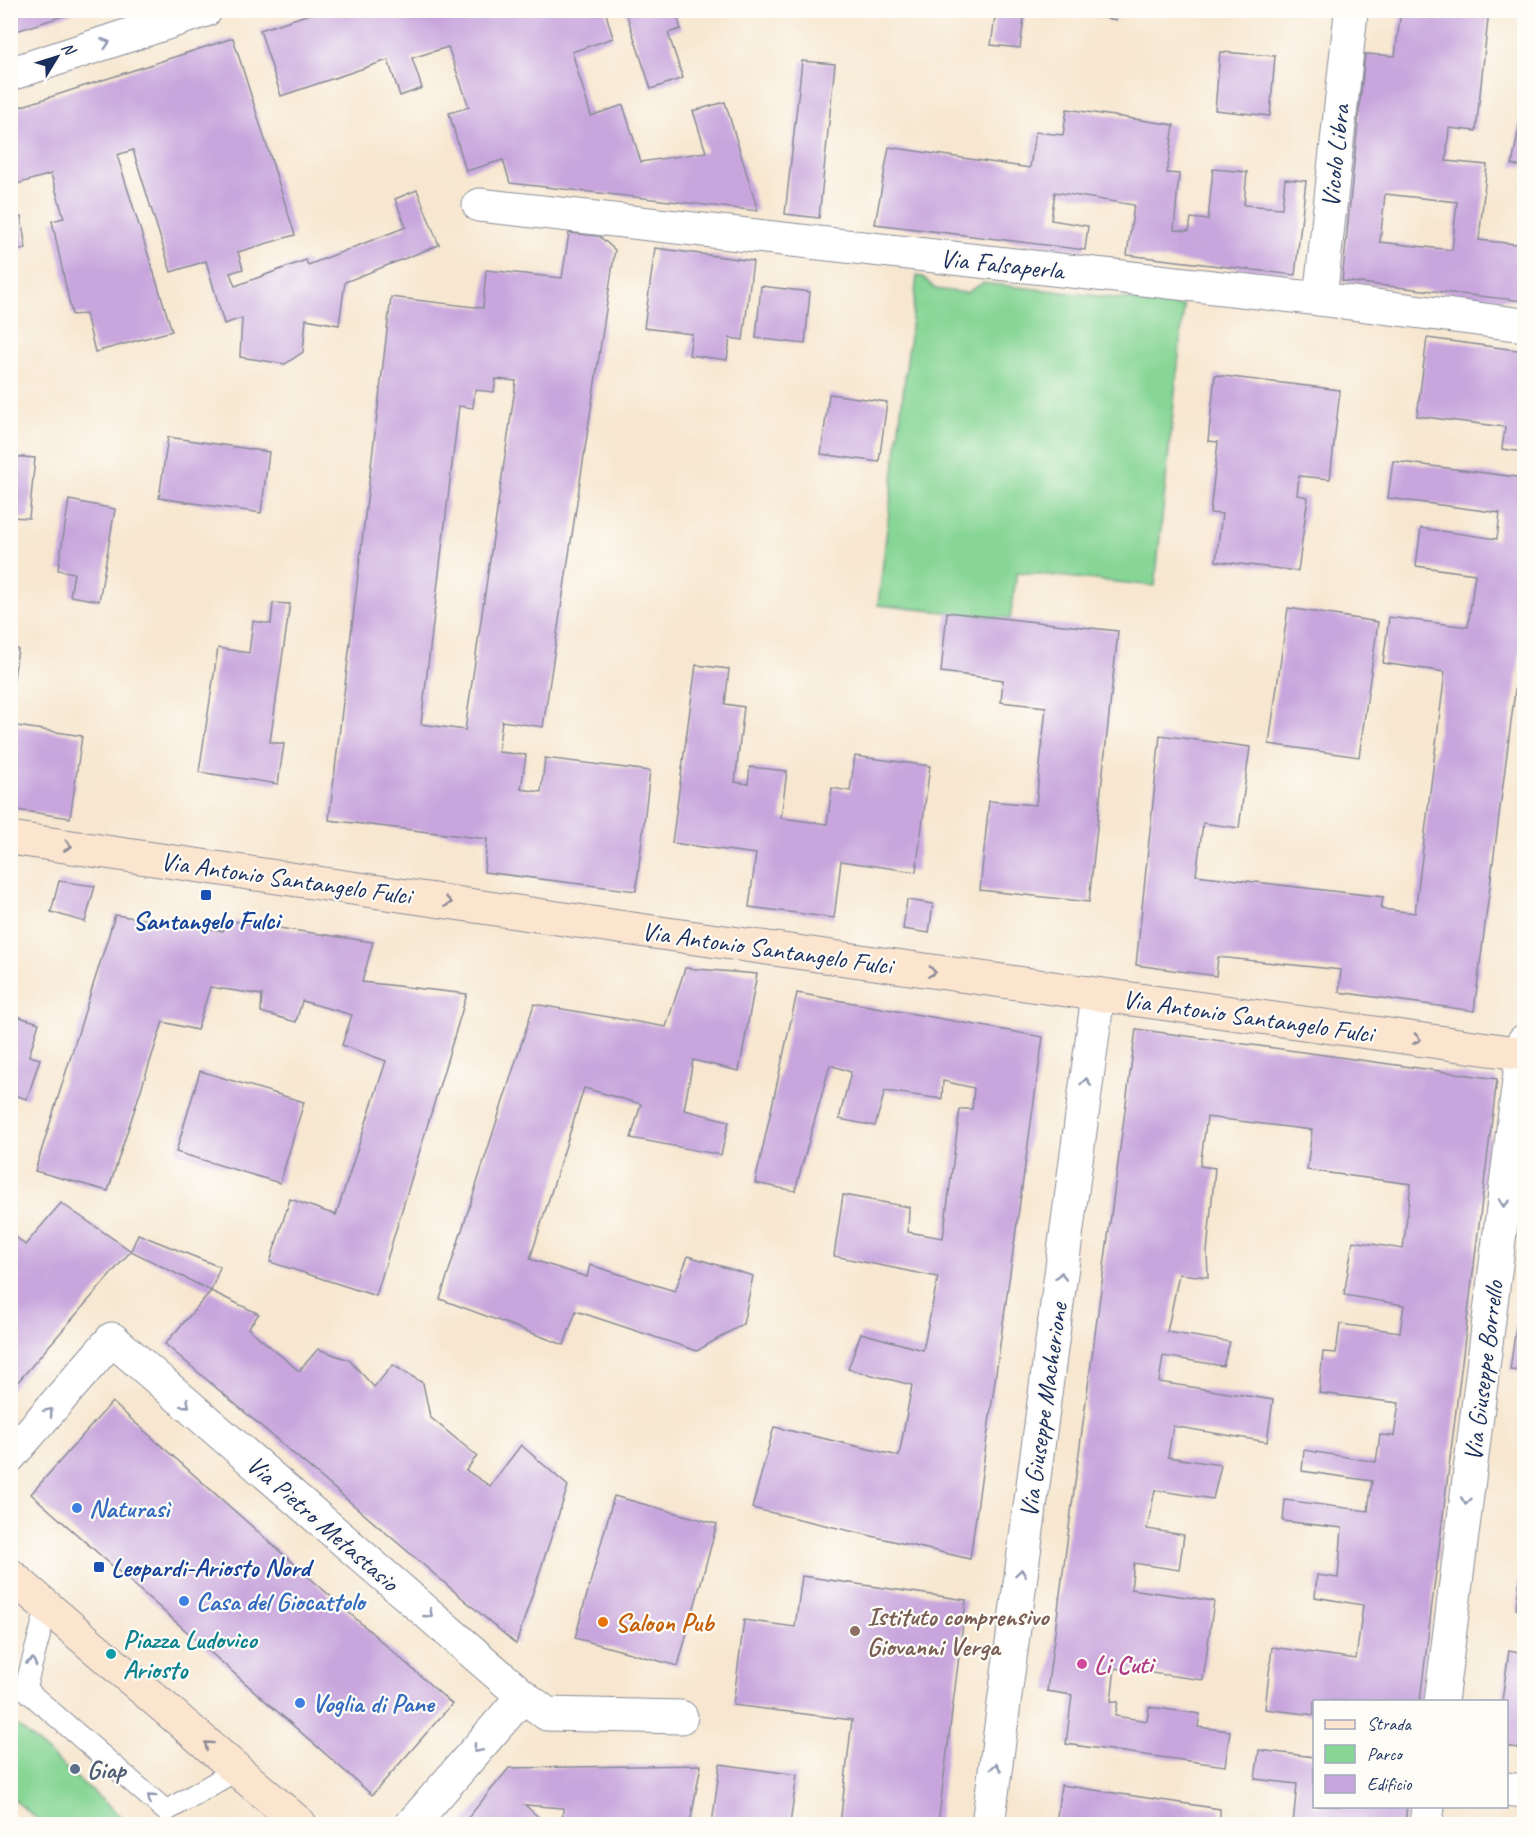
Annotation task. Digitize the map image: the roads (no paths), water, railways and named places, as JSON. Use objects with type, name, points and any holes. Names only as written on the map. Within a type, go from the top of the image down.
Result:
[{"type":"street","points":[[10,74],[193,13]]},
{"type":"street","name":"Vicolo Libra","points":[[1320,299],[1351,13]]},
{"type":"street","name":"Via Falsaperla","points":[[479,205],[1320,299],[1524,326]]},
{"type":"street","name":"Via Antonio Santangelo Fulci","points":[[10,838],[1098,995],[1524,1050]]},
{"type":"street","name":"Via Giuseppe Macherione","points":[[988,1824],[1098,995]]},
{"type":"street","name":"Via Giuseppe Borrello","points":[[1441,1700],[1524,1050]]},
{"type":"street","name":"Via Pietro Metastasio","points":[[10,1456],[112,1339],[523,1696]]},
{"type":"street","points":[[10,1575],[300,1824]]},
{"type":"street","points":[[412,1824],[523,1696],[547,1714],[681,1717]]},
{"type":"street","points":[[1508,1789],[1524,1791]]},
{"type":"street","points":[[1426,1824],[1428,1808]]},
{"type":"lane","points":[[47,1607],[25,1689],[166,1810],[237,1770]]},
{"type":"place","name":"Santangelo Fulci","points":[[206,895]]},
{"type":"place","name":"Naturasì","points":[[77,1508]]},
{"type":"place","name":"Leopardi-Ariosto Nord","points":[[99,1567]]},
{"type":"place","name":"Casa del Giocattolo","points":[[184,1601]]},
{"type":"place","name":"Saloon Pub","points":[[603,1622]]},
{"type":"place","name":"Istituto comprensivo Giovanni Verga","points":[[855,1631]]},
{"type":"place","name":"Piazza Ludovico Ariosto","points":[[111,1654]]},
{"type":"place","name":"Li Cuti","points":[[1082,1664]]},
{"type":"place","name":"Voglia di Pane","points":[[300,1703]]},
{"type":"place","name":"Giap","points":[[75,1769]]}]
